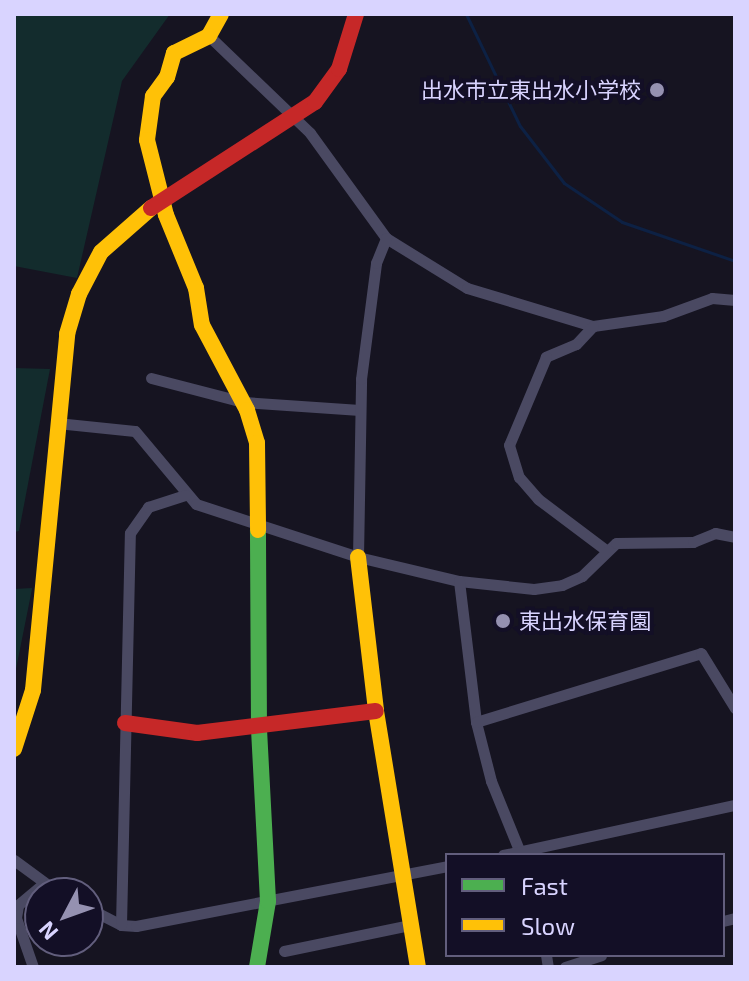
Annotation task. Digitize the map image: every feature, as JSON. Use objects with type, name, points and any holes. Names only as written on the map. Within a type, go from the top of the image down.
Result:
[{"type":"street","points":[[221,14],[209,36],[174,53],[167,77],[153,96],[147,150],[196,288],[202,325],[243,402],[257,443],[255,523],[259,729],[268,901],[257,967]]},
{"type":"street","points":[[14,749],[33,690],[67,334],[84,283],[118,234],[164,200],[294,119],[339,69],[356,14]]},
{"type":"street","points":[[209,36],[266,85],[310,133],[386,238],[467,288],[593,326],[663,316],[712,298],[735,300]]},
{"type":"street","points":[[386,238],[376,263],[360,410],[358,557],[376,711],[400,875],[418,967]]},
{"type":"street","points":[[593,326],[576,344],[546,357],[509,445],[519,477],[538,499],[606,550]]},
{"type":"street","points":[[151,378],[243,402],[360,410]]},
{"type":"street","points":[[57,423],[135,431],[157,451],[185,495],[196,504],[358,557],[459,581],[534,589],[562,585],[582,576],[616,543],[693,542],[715,533],[735,537]]},
{"type":"street","points":[[121,925],[130,533],[148,507],[185,495]]},
{"type":"street","points":[[459,581],[476,722],[491,781],[520,853],[735,805]]},
{"type":"street","points":[[476,722],[701,653],[735,708]]},
{"type":"street","points":[[125,723],[197,733],[259,729],[376,711]]},
{"type":"street","points":[[14,860],[35,877]]},
{"type":"street","points":[[104,916],[121,925],[238,910],[268,901],[445,866]]},
{"type":"street","points":[[24,900],[18,905],[16,918],[24,941]]},
{"type":"street","points":[[284,951],[410,925]]},
{"type":"street","points":[[565,967],[595,957]]},
{"type":"green space","points":[[14,14],[170,14],[122,81],[77,278],[14,266]]},
{"type":"green space","points":[[14,368],[50,369],[19,531],[14,532]]},
{"type":"green space","points":[[14,589],[32,589],[14,679]]},
{"type":"waterway","points":[[466,14],[520,126],[564,183],[622,222],[735,261]]},
{"type":"traffic: fast","points":[[257,967],[268,901],[259,729],[258,530]]},
{"type":"traffic: slow","points":[[221,14],[209,36],[174,53],[167,77],[153,96],[147,140],[166,215],[196,288],[202,325],[247,410],[257,443],[258,530]]},
{"type":"traffic: slow","points":[[14,749],[33,690],[67,334],[79,294],[101,252],[151,208]]},
{"type":"traffic: slow","points":[[358,557],[376,711],[418,967]]},
{"type":"traffic: jam","points":[[151,208],[315,102],[339,69],[356,14]]},
{"type":"traffic: jam","points":[[125,723],[197,733],[376,711]]},
{"type":"place","name":"出水市立東出水小学校","points":[[657,90]]},
{"type":"place","name":"東出水保育園","points":[[503,621]]}]
